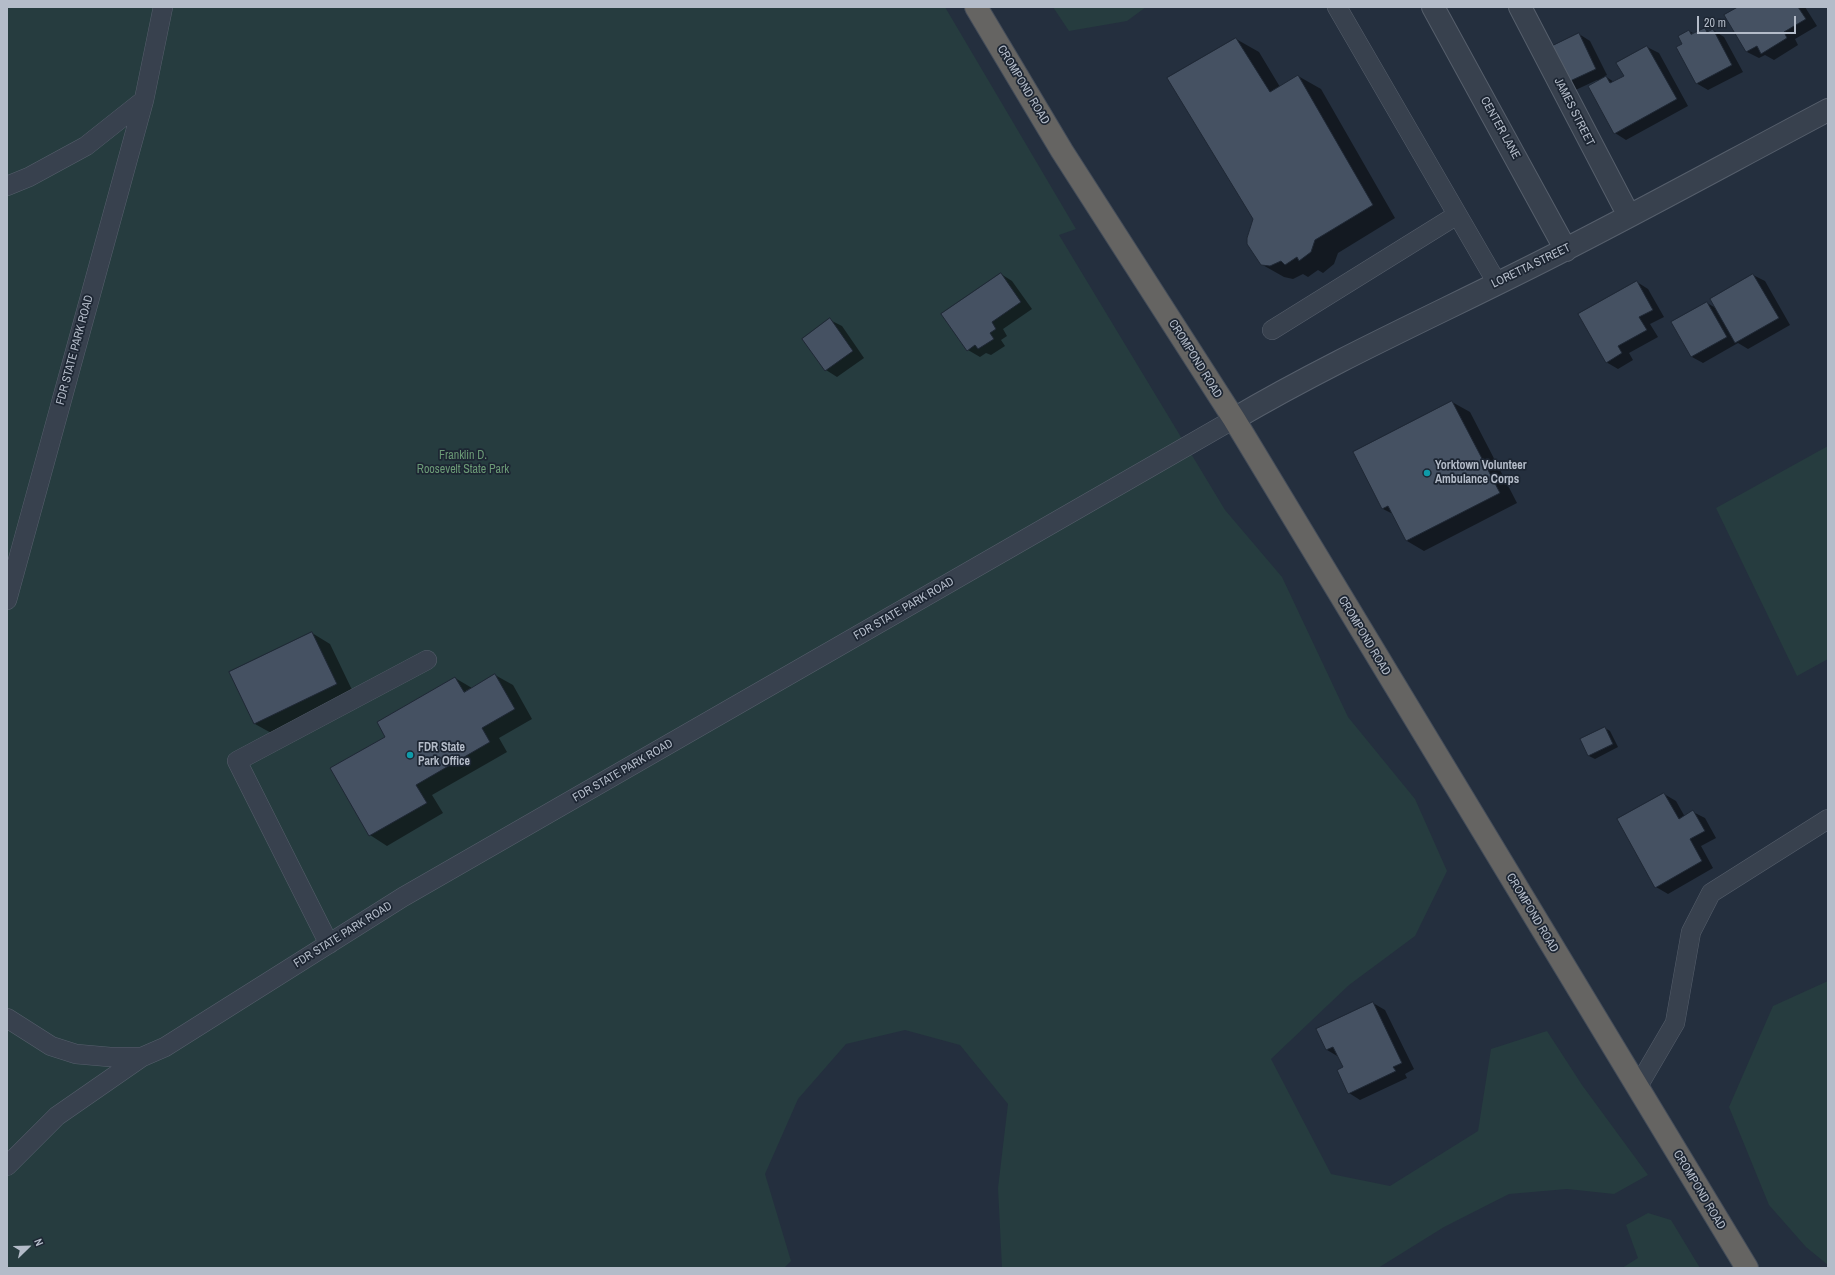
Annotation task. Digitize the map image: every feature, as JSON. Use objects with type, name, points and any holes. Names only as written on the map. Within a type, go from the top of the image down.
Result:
[{"type":"highway","name":"CROMPOND ROAD","points":[[976,7],[1062,151],[1234,420],[1747,1268]]},
{"type":"street","name":"CENTER LANE","points":[[1433,7],[1566,250]]},
{"type":"street","name":"JAMES STREET","points":[[1520,7],[1629,216]]},
{"type":"street","name":"LORETTA STREET","points":[[1234,420],[1276,395],[1497,283],[1566,250],[1828,110]]},
{"type":"lane","name":"FDR STATE PARK ROAD","points":[[7,600],[144,100],[164,7]]},
{"type":"lane","points":[[1337,7],[1497,283]]},
{"type":"lane","points":[[7,186],[29,177],[86,146],[144,100]]},
{"type":"lane","points":[[1272,330],[1457,215]]},
{"type":"lane","name":"FDR STATE PARK ROAD","points":[[7,1018],[51,1046],[76,1054],[110,1057],[142,1057],[191,1032],[410,893],[1234,420]]},
{"type":"lane","points":[[329,944],[237,761],[426,660]]},
{"type":"lane","points":[[1637,1088],[1675,1023],[1691,932],[1711,893],[1828,819]]},
{"type":"lane","points":[[7,1166],[57,1116],[142,1057]]},
{"type":"green space","name":"Franklin D. Roosevelt State Park","points":[[7,7],[945,7],[1076,229],[1059,235],[1225,510],[1282,577],[1348,717],[1415,799],[1447,871],[1415,936],[1349,985],[1271,1059],[1331,1174],[1390,1186],[1478,1131],[1491,1049],[1547,1031],[1582,1085],[1648,1175],[1614,1194],[1567,1189],[1509,1194],[1444,1227],[1378,1268],[1002,1268],[998,1188],[1008,1104],[960,1045],[905,1030],[846,1044],[798,1099],[765,1174],[791,1261],[784,1268],[7,1268]]},
{"type":"green space","points":[[1053,7],[1146,7],[1127,21],[1069,31]]},
{"type":"green space","points":[[1828,446],[1828,659],[1797,676],[1716,508]]},
{"type":"green space","points":[[1828,981],[1828,1265],[1806,1247],[1769,1205],[1729,1107],[1773,1006]]},
{"type":"green space","points":[[1648,1213],[1671,1220],[1700,1268],[1622,1268],[1638,1258],[1626,1225]]},
{"type":"building","points":[[1738,7],[1798,7],[1806,19],[1784,32],[1787,38],[1761,54],[1757,46],[1746,52],[1724,15]]},
{"type":"building","points":[[1705,28],[1707,32],[1713,29],[1732,65],[1696,84],[1676,47],[1682,44],[1678,36],[1689,30],[1691,34]]},
{"type":"building","points":[[1579,33],[1596,69],[1555,88],[1538,53]]},
{"type":"building","points":[[1236,38],[1270,92],[1298,75],[1373,205],[1315,240],[1311,252],[1299,261],[1297,257],[1285,265],[1281,261],[1270,266],[1261,265],[1247,244],[1247,238],[1253,219],[1167,78]]},
{"type":"building","points":[[1647,46],[1677,99],[1614,134],[1588,86],[1606,76],[1610,83],[1624,76],[1616,63]]},
{"type":"building","points":[[1001,273],[1021,302],[992,322],[996,329],[990,333],[994,339],[978,349],[975,345],[967,351],[941,314]]},
{"type":"building","points":[[1753,274],[1779,318],[1735,343],[1710,299]]},
{"type":"building","points":[[1637,281],[1653,310],[1639,317],[1647,330],[1618,346],[1622,353],[1606,363],[1578,314]]},
{"type":"building","points":[[1707,302],[1727,337],[1691,357],[1671,322]]},
{"type":"building","points":[[830,318],[853,351],[825,371],[802,339]]},
{"type":"building","name":"Yorktown Volunteer Ambulance Corps","points":[[1452,401],[1500,493],[1406,541],[1388,506],[1382,509],[1353,452]]},
{"type":"building","points":[[312,632],[337,684],[254,724],[229,672]]},
{"type":"building","name":"FDR State Park Office","points":[[495,674],[515,709],[482,728],[490,742],[416,785],[427,803],[369,836],[330,768],[385,737],[377,722],[455,677],[464,692]]},
{"type":"building","points":[[1605,727],[1613,744],[1588,756],[1580,739]]},
{"type":"building","points":[[1664,793],[1679,819],[1693,810],[1705,831],[1690,839],[1702,861],[1655,888],[1617,819]]},
{"type":"building","points":[[1373,1002],[1402,1063],[1393,1067],[1396,1071],[1348,1094],[1337,1070],[1343,1067],[1333,1047],[1326,1050],[1316,1029]]},
{"type":"place","name":"Yorktown Volunteer Ambulance Corps","points":[[1427,473]]},
{"type":"place","name":"FDR State Park Office","points":[[410,755]]}]
